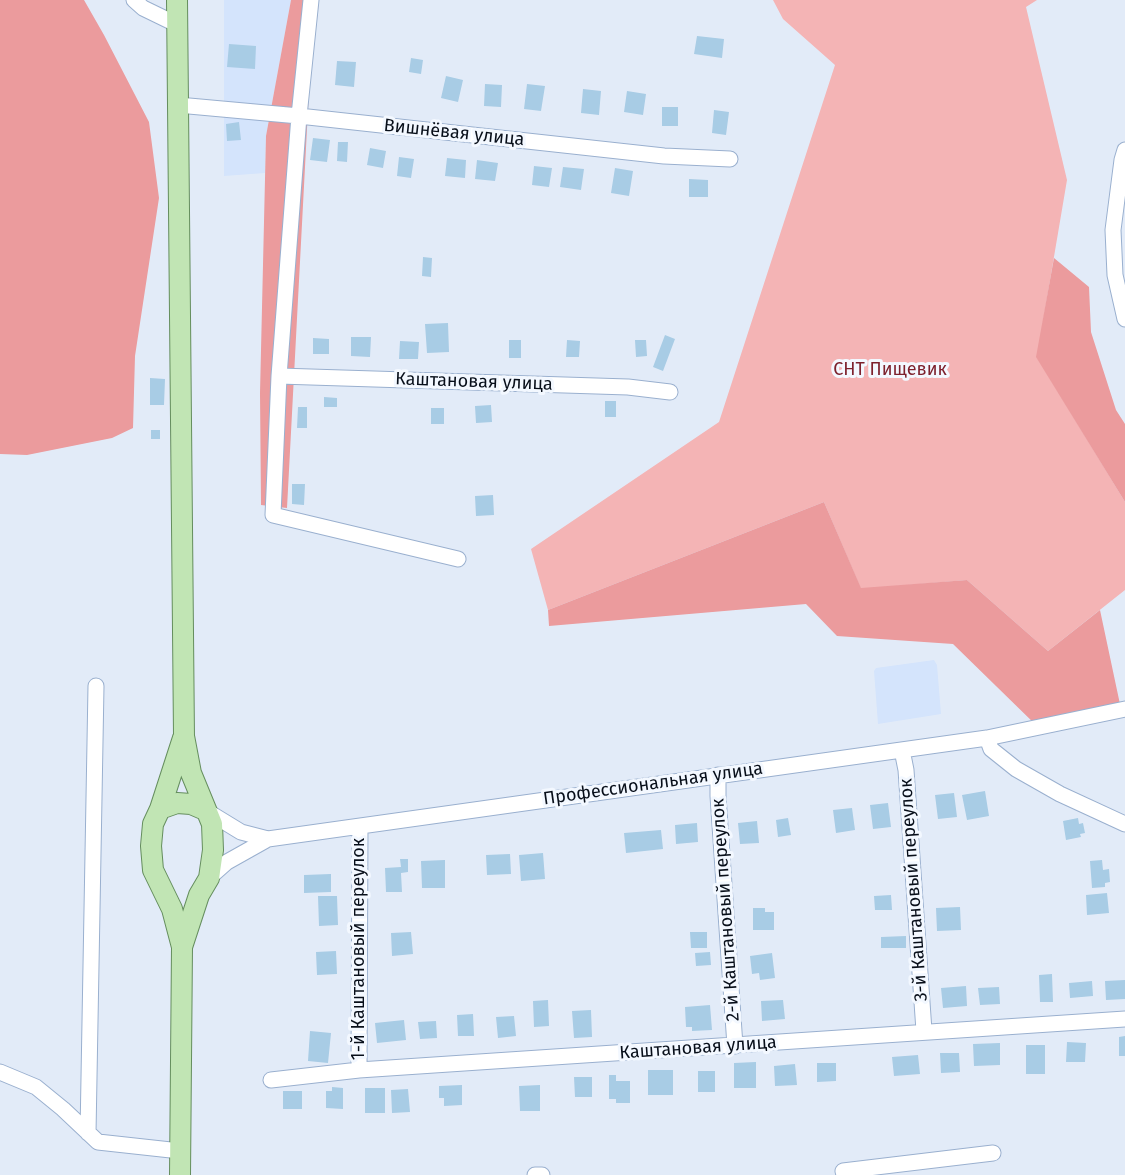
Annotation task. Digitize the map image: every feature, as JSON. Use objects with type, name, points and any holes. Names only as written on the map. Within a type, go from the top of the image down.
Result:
[{"type":"main road","points":[[177,0],[184,736],[190,773],[212,824],[213,840],[213,860],[209,878],[199,895],[182,947]]},
{"type":"main road","points":[[180,1175],[182,947],[172,909],[153,870],[151,846],[153,824],[184,736]]},
{"type":"main road","points":[[160,809],[177,802],[191,804],[205,810]]},
{"type":"main road","points":[[159,883],[175,891],[187,892],[209,878]]},
{"type":"street","points":[[134,0],[143,8],[178,25]]},
{"type":"street","points":[[311,0],[299,116],[279,376],[273,515],[458,559]]},
{"type":"street","name":"Вишнёвая улица","points":[[178,105],[664,156],[730,159]]},
{"type":"street","points":[[1125,150],[1113,230],[1115,276],[1125,319]]},
{"type":"street","name":"Каштановая улица","points":[[279,376],[628,387],[670,392]]},
{"type":"street","points":[[88,1133],[96,686]]},
{"type":"street","name":"Профессиональная улица","points":[[268,839],[987,738],[1125,709]]},
{"type":"street","points":[[987,738],[991,749],[1016,769],[1060,794],[1125,824]]},
{"type":"street","name":"3-й Каштановый переулок","points":[[902,750],[906,770],[924,1031]]},
{"type":"street","name":"2-й Каштановый переулок","points":[[718,775],[735,1046]]},
{"type":"street","points":[[205,810],[241,832],[268,839]]},
{"type":"street","name":"1-й Каштановый переулок","points":[[359,1070],[360,827]]},
{"type":"street","points":[[209,878],[240,853],[268,839]]},
{"type":"street","name":"Каштановая улица","points":[[271,1080],[359,1070],[1125,1019]]},
{"type":"street","points":[[0,1072],[36,1087],[98,1142],[180,1151]]},
{"type":"street","points":[[844,1175],[843,1171],[993,1153]]},
{"type":"street","points":[[535,1175],[542,1175]]},
{"type":"shaded area","points":[[0,0],[84,0],[149,122],[159,198],[135,356],[133,428],[112,438],[27,455],[0,454]]},
{"type":"shaded area","points":[[224,0],[291,0],[266,136],[265,173],[224,176]]},
{"type":"shaded area","points":[[291,0],[319,0],[309,91],[287,508],[261,505],[260,393],[266,136]]},
{"type":"shaded area","points":[[1054,258],[1089,287],[1091,332],[1116,410],[1125,424],[1125,502],[1036,357]]},
{"type":"shaded area","points":[[824,502],[861,588],[967,580],[1048,651],[1100,610],[1121,709],[1039,728],[953,644],[837,636],[806,604],[549,626],[548,610]]},
{"type":"shaded area","points":[[934,660],[937,665],[941,714],[878,724],[874,671],[876,668]]},
{"type":"green space","name":"СНТ Пищевик","points":[[773,0],[1037,0],[1026,7],[1067,180],[1037,357],[1125,502],[1125,590],[1048,651],[967,580],[861,589],[824,502],[548,610],[531,549],[719,422],[835,65],[783,19]]},
{"type":"building","points":[[697,36],[724,39],[722,58],[694,54]]},
{"type":"building","points":[[229,44],[256,46],[255,69],[227,67]]},
{"type":"building","points":[[411,58],[423,60],[421,74],[409,72]]},
{"type":"building","points":[[337,61],[356,62],[354,87],[335,85]]},
{"type":"building","points":[[446,76],[463,80],[458,102],[441,98]]},
{"type":"building","points":[[485,84],[502,85],[501,107],[484,106]]},
{"type":"building","points":[[527,84],[545,86],[541,111],[524,109]]},
{"type":"building","points":[[583,89],[601,91],[599,115],[581,113]]},
{"type":"building","points":[[627,91],[646,94],[643,115],[624,112]]},
{"type":"building","points":[[662,107],[678,107],[678,126],[662,126]]},
{"type":"building","points":[[714,110],[729,112],[726,135],[712,133]]},
{"type":"building","points":[[239,122],[241,140],[227,141],[226,124]]},
{"type":"building","points":[[313,138],[330,140],[327,162],[310,160]]},
{"type":"building","points":[[338,142],[348,142],[347,162],[337,161]]},
{"type":"building","points":[[370,148],[386,151],[383,168],[367,165]]},
{"type":"building","points":[[399,157],[414,159],[411,178],[397,176]]},
{"type":"building","points":[[447,158],[466,160],[465,178],[445,176]]},
{"type":"building","points":[[477,160],[498,163],[495,181],[475,179]]},
{"type":"building","points":[[534,166],[552,168],[549,187],[532,185]]},
{"type":"building","points":[[563,167],[584,169],[581,190],[560,187]]},
{"type":"building","points":[[615,168],[633,171],[629,196],[611,193]]},
{"type":"building","points":[[689,179],[708,180],[708,197],[689,197]]},
{"type":"building","points":[[423,257],[432,258],[431,277],[422,276]]},
{"type":"building","points":[[448,323],[449,352],[427,353],[425,324]]},
{"type":"building","points":[[665,335],[675,339],[663,371],[653,367]]},
{"type":"building","points":[[351,337],[371,337],[370,357],[351,356]]},
{"type":"building","points":[[313,338],[329,339],[329,354],[313,354]]},
{"type":"building","points":[[509,340],[521,340],[521,358],[509,358]]},
{"type":"building","points":[[567,340],[580,341],[579,357],[566,357]]},
{"type":"building","points":[[635,340],[646,340],[647,356],[636,357]]},
{"type":"building","points":[[400,341],[419,342],[418,359],[399,359]]},
{"type":"building","points":[[150,378],[165,379],[164,405],[150,405]]},
{"type":"building","points":[[324,397],[337,398],[337,407],[324,407]]},
{"type":"building","points":[[605,401],[616,401],[616,417],[605,417]]},
{"type":"building","points":[[491,405],[492,422],[476,423],[475,406]]},
{"type":"building","points":[[298,407],[307,407],[307,428],[297,428]]},
{"type":"building","points":[[431,408],[444,408],[444,424],[431,424]]},
{"type":"building","points":[[151,430],[160,430],[160,439],[151,439]]},
{"type":"building","points":[[292,484],[305,484],[304,505],[292,504]]},
{"type":"building","points":[[493,495],[494,515],[476,516],[475,496]]},
{"type":"building","points":[[985,791],[989,816],[967,820],[962,795]]},
{"type":"building","points":[[954,793],[957,817],[938,819],[935,795]]},
{"type":"building","points":[[888,803],[891,827],[873,829],[870,805]]},
{"type":"building","points":[[852,808],[855,830],[836,833],[833,810]]},
{"type":"building","points":[[788,818],[791,835],[778,837],[776,820]]},
{"type":"building","points":[[1078,818],[1079,824],[1083,823],[1085,833],[1080,834],[1081,837],[1066,840],[1063,821]]},
{"type":"building","points":[[757,821],[759,843],[740,844],[738,823]]},
{"type":"building","points":[[697,823],[698,842],[676,844],[675,825]]},
{"type":"building","points":[[661,830],[663,849],[626,853],[624,833]]},
{"type":"building","points":[[543,853],[545,879],[521,881],[519,855]]},
{"type":"building","points":[[510,854],[511,874],[487,875],[486,855]]},
{"type":"building","points":[[400,859],[408,859],[408,872],[401,873],[402,892],[386,892],[385,868],[401,867]]},
{"type":"building","points":[[445,860],[445,888],[422,888],[421,861]]},
{"type":"building","points":[[1102,860],[1103,870],[1109,869],[1110,882],[1105,883],[1105,887],[1092,888],[1090,861]]},
{"type":"building","points":[[331,874],[331,892],[304,893],[304,875]]},
{"type":"building","points":[[1107,893],[1109,913],[1087,915],[1086,895]]},
{"type":"building","points":[[891,895],[892,910],[875,910],[874,896]]},
{"type":"building","points":[[318,896],[337,896],[338,925],[319,926]]},
{"type":"building","points":[[960,907],[961,930],[937,931],[936,908]]},
{"type":"building","points":[[753,908],[765,908],[765,912],[774,912],[774,930],[753,930]]},
{"type":"building","points":[[411,932],[413,954],[392,956],[391,933]]},
{"type":"building","points":[[690,932],[707,932],[707,948],[691,948]]},
{"type":"building","points":[[906,936],[906,948],[881,948],[881,937]]},
{"type":"building","points":[[336,951],[337,974],[317,975],[316,952]]},
{"type":"building","points":[[710,952],[711,965],[696,966],[695,953]]},
{"type":"building","points":[[772,953],[775,978],[760,980],[759,973],[752,974],[750,956]]},
{"type":"building","points":[[1052,974],[1053,1002],[1040,1002],[1039,975]]},
{"type":"building","points":[[1125,980],[1125,999],[1106,1000],[1105,981]]},
{"type":"building","points":[[1092,981],[1093,996],[1070,998],[1069,983]]},
{"type":"building","points":[[966,986],[967,1006],[943,1008],[941,988]]},
{"type":"building","points":[[999,987],[1000,1004],[980,1005],[978,988]]},
{"type":"building","points":[[548,1000],[549,1026],[534,1027],[533,1001]]},
{"type":"building","points":[[783,1000],[785,1019],[762,1021],[761,1001]]},
{"type":"building","points":[[710,1005],[712,1030],[692,1031],[692,1027],[686,1027],[685,1007]]},
{"type":"building","points":[[591,1010],[592,1037],[574,1038],[572,1011]]},
{"type":"building","points":[[473,1014],[474,1036],[458,1036],[457,1015]]},
{"type":"building","points":[[514,1016],[516,1036],[498,1038],[496,1017]]},
{"type":"building","points":[[404,1020],[406,1040],[377,1043],[375,1023]]},
{"type":"building","points":[[436,1021],[437,1038],[420,1039],[418,1022]]},
{"type":"building","points":[[310,1031],[331,1033],[328,1063],[308,1061]]},
{"type":"building","points":[[1125,1036],[1125,1056],[1119,1056],[1119,1037]]},
{"type":"building","points":[[1067,1042],[1086,1043],[1085,1062],[1066,1062]]},
{"type":"building","points":[[1000,1043],[1000,1065],[974,1066],[973,1044]]},
{"type":"building","points":[[1026,1045],[1045,1045],[1045,1074],[1026,1074]]},
{"type":"building","points":[[940,1053],[959,1053],[960,1072],[941,1073]]},
{"type":"building","points":[[918,1055],[920,1074],[894,1076],[892,1057]]},
{"type":"building","points":[[756,1062],[756,1088],[734,1088],[734,1063]]},
{"type":"building","points":[[817,1063],[836,1063],[836,1081],[817,1082]]},
{"type":"building","points":[[795,1064],[797,1085],[775,1086],[774,1066]]},
{"type":"building","points":[[648,1070],[673,1070],[673,1095],[648,1095]]},
{"type":"building","points":[[698,1071],[715,1071],[715,1092],[698,1092]]},
{"type":"building","points":[[609,1075],[616,1075],[616,1081],[630,1081],[630,1103],[616,1103],[616,1099],[609,1099]]},
{"type":"building","points":[[574,1077],[592,1077],[592,1097],[575,1097]]},
{"type":"building","points":[[462,1085],[462,1105],[444,1106],[444,1098],[439,1098],[439,1086]]},
{"type":"building","points":[[540,1085],[540,1111],[520,1111],[519,1086]]},
{"type":"building","points":[[332,1087],[343,1088],[343,1109],[326,1108],[326,1091],[332,1091]]},
{"type":"building","points":[[365,1088],[385,1088],[385,1113],[365,1113]]},
{"type":"building","points":[[408,1089],[410,1112],[392,1113],[391,1090]]},
{"type":"building","points":[[283,1091],[302,1091],[302,1109],[283,1109]]}]
